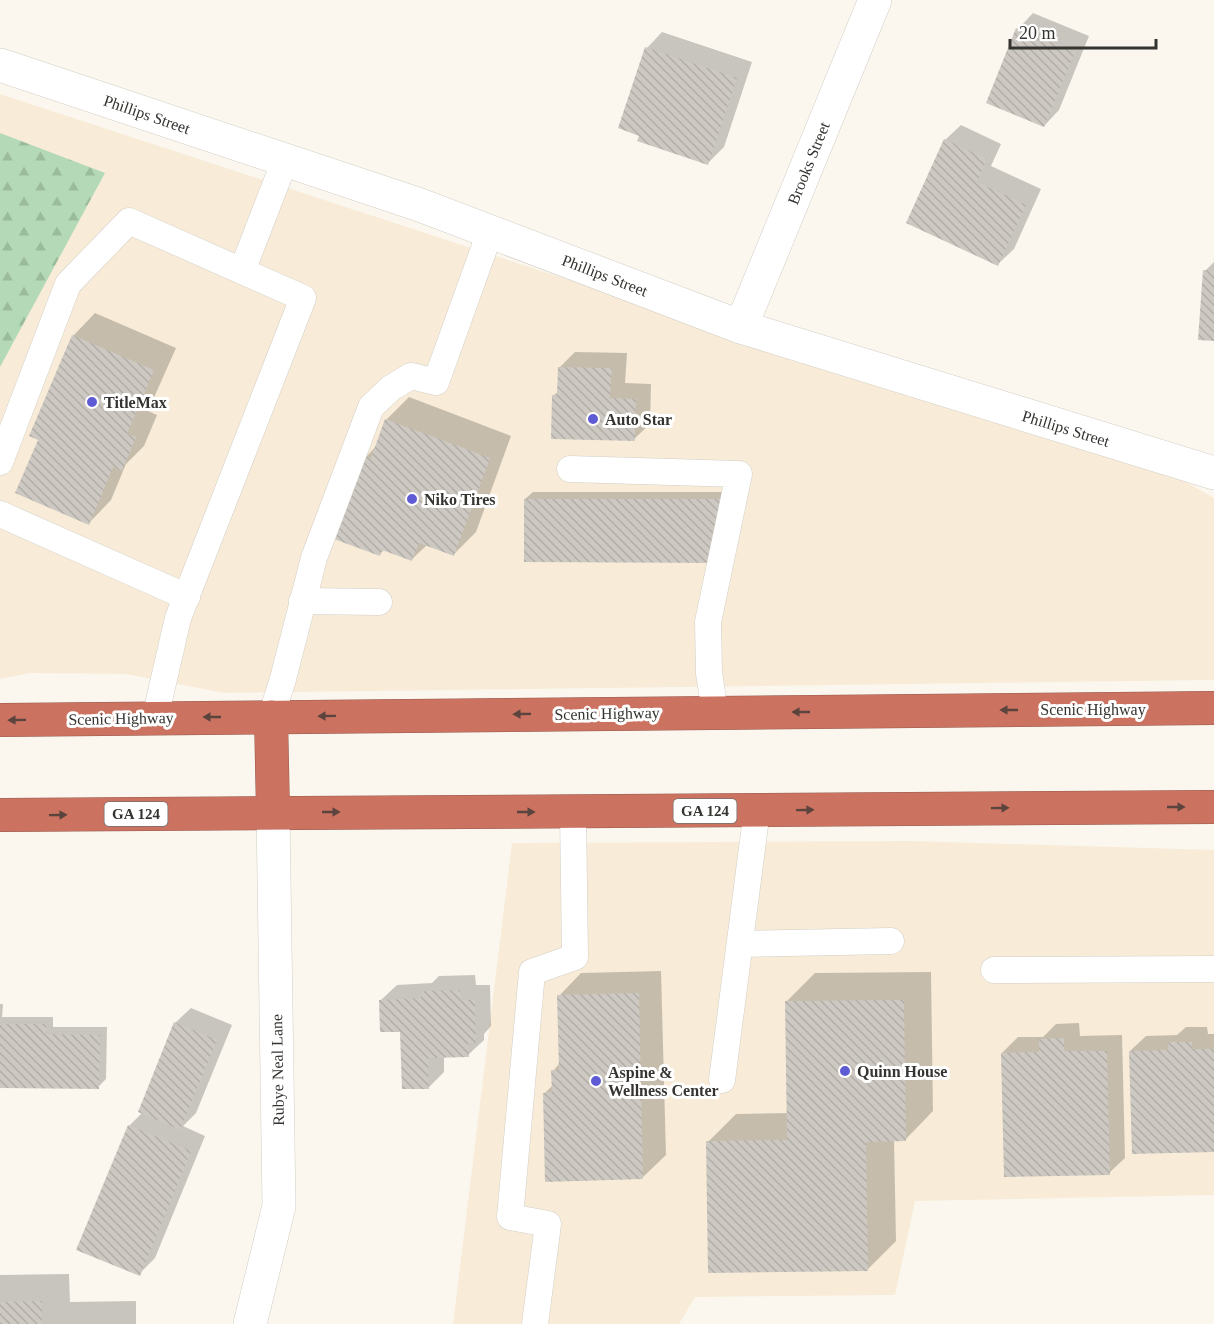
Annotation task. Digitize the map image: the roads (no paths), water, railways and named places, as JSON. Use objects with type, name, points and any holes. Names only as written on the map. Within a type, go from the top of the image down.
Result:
[{"type":"highway","name":"Scenic Highway","points":[[0,720],[1214,708]]},
{"type":"highway","points":[[271,717],[273,812]]},
{"type":"highway","name":"GA 124","points":[[0,815],[1214,807]]},
{"type":"street","name":"Brooks Street","points":[[741,327],[875,0]]},
{"type":"street","name":"Phillips Street","points":[[0,65],[285,160],[490,232],[741,327],[1214,473]]},
{"type":"street","name":"Rubye Neal Lane","points":[[250,1324],[279,1206],[273,812]]},
{"type":"lane","points":[[242,271],[285,160]]},
{"type":"lane","points":[[0,462],[68,284],[129,221],[303,298],[178,618],[155,718]]},
{"type":"lane","points":[[271,717],[314,558],[371,407],[391,388],[411,376],[436,382],[490,232]]},
{"type":"lane","points":[[570,469],[739,474],[708,622],[709,673],[715,712]]},
{"type":"lane","points":[[0,514],[187,597]]},
{"type":"lane","points":[[302,601],[379,602]]},
{"type":"lane","points":[[722,1080],[757,810]]},
{"type":"lane","points":[[535,1324],[548,1224],[510,1217],[532,972],[575,957],[573,812]]},
{"type":"lane","points":[[740,944],[891,941]]},
{"type":"lane","points":[[994,970],[1214,969]]},
{"type":"place","name":"TitleMax","points":[[92,402]]},
{"type":"place","name":"Auto Star","points":[[593,419]]},
{"type":"place","name":"Niko Tires","points":[[412,499]]},
{"type":"place","name":"Quinn House","points":[[845,1071]]},
{"type":"place","name":"Aspine & Wellness Center","points":[[596,1081]]}]
